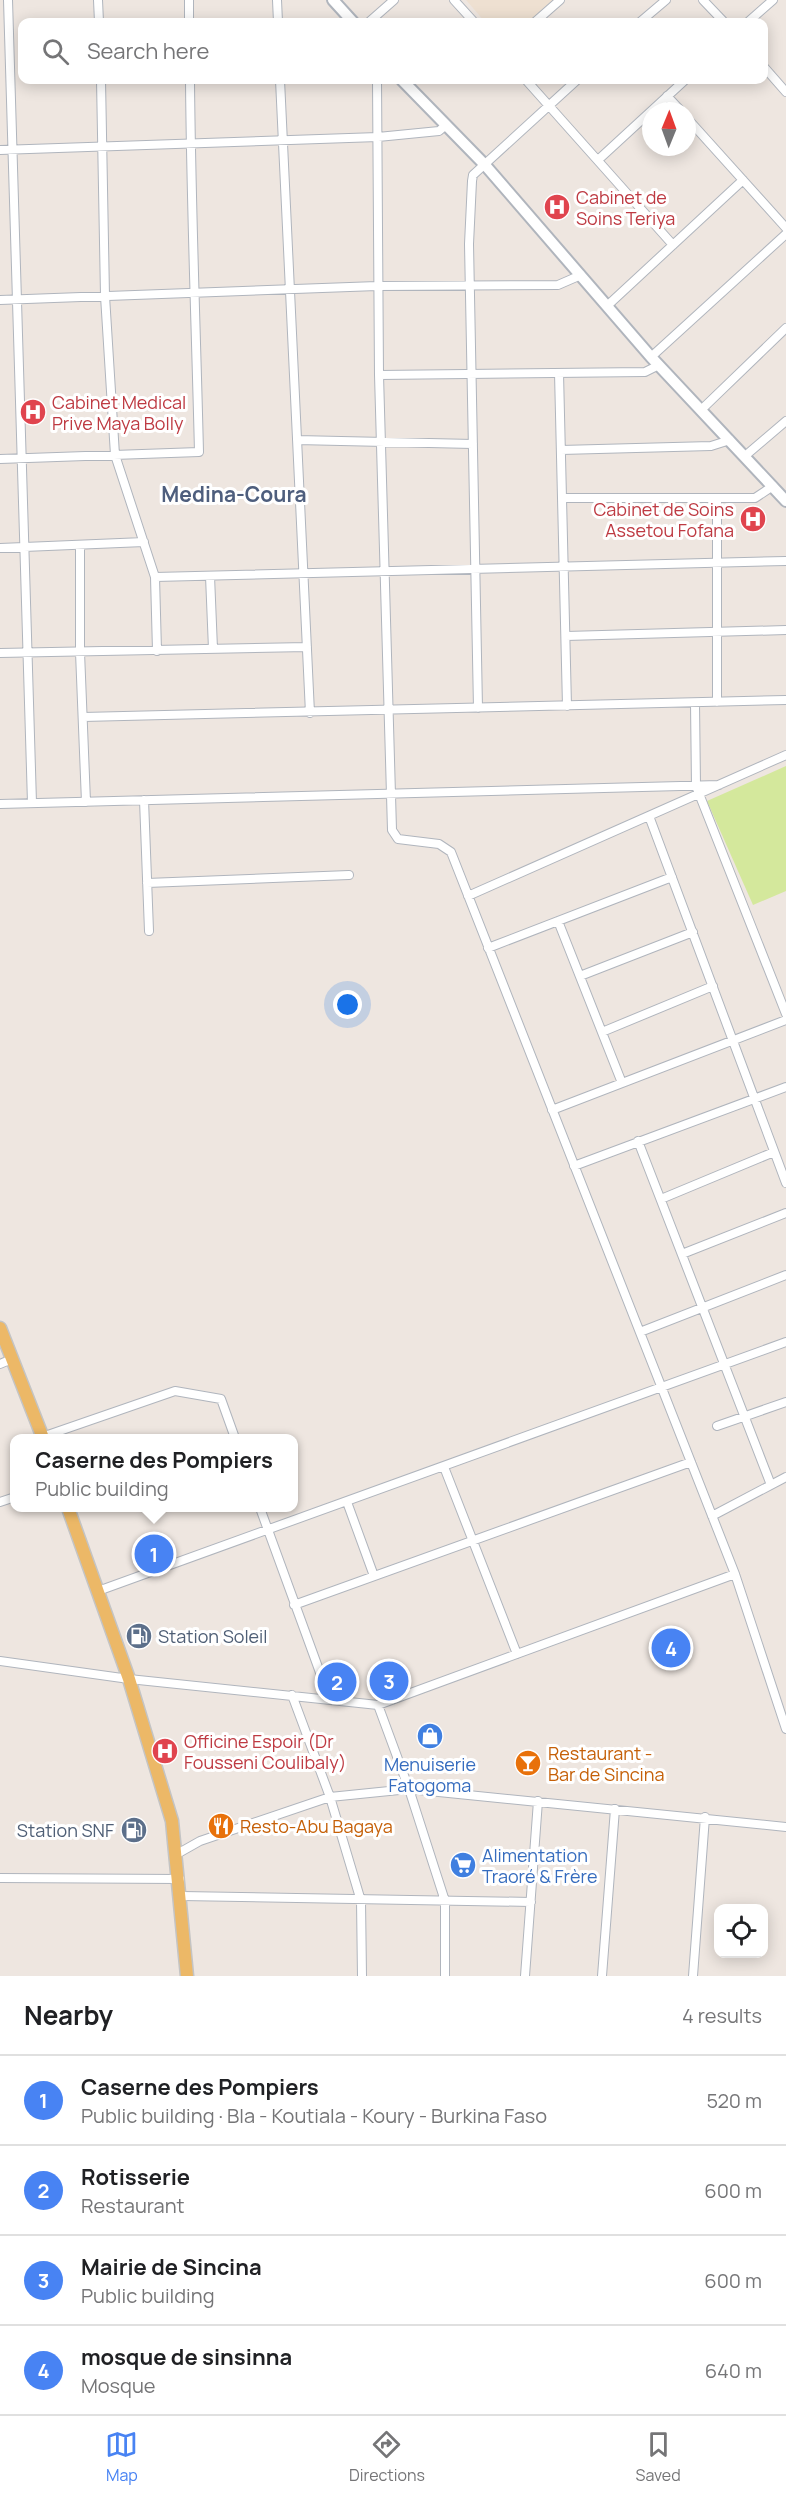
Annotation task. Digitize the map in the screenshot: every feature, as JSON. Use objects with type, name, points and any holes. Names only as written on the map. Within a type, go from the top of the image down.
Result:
[{"type":"main road","points":[[0,1328],[6,1361],[41,1434]]},
{"type":"main road","points":[[69,1512],[129,1679],[172,1821],[182,1896],[188,1976]]},
{"type":"street","points":[[8,0],[32,803]]},
{"type":"street","points":[[99,0],[99,18]]},
{"type":"street","points":[[189,0],[189,18]]},
{"type":"street","points":[[277,0],[278,18]]},
{"type":"street","points":[[333,0],[349,18]]},
{"type":"street","points":[[374,18],[394,0]]},
{"type":"street","points":[[454,0],[470,18]]},
{"type":"street","points":[[539,18],[560,0]]},
{"type":"street","points":[[645,18],[666,0]]},
{"type":"street","points":[[703,0],[720,18]]},
{"type":"street","points":[[753,18],[773,0]]},
{"type":"street","points":[[768,72],[786,92]]},
{"type":"street","points":[[101,84],[105,296],[115,455],[155,577],[157,651]]},
{"type":"street","points":[[0,459],[199,452],[190,84]]},
{"type":"street","points":[[280,84],[310,713]]},
{"type":"street","points":[[376,84],[377,286],[392,830],[398,839],[438,844],[451,852],[735,1574],[786,1729]]},
{"type":"street","points":[[406,84],[485,165],[655,361],[786,501]]},
{"type":"street","points":[[530,84],[673,245]]},
{"type":"street","points":[[478,708],[470,286],[472,181],[473,175],[573,84]]},
{"type":"street","points":[[598,160],[680,84]]},
{"type":"street","points":[[667,96],[673,102]]},
{"type":"street","points":[[0,150],[378,137],[439,131],[446,125]]},
{"type":"street","points":[[696,128],[786,228]]},
{"type":"street","points":[[607,306],[743,180]]},
{"type":"street","points":[[379,375],[645,372],[786,234]]},
{"type":"street","points":[[0,300],[377,286],[558,285],[580,275]]},
{"type":"street","points":[[701,410],[786,328]]},
{"type":"street","points":[[559,373],[567,706]]},
{"type":"street","points":[[745,456],[786,421]]},
{"type":"street","points":[[297,440],[473,444]]},
{"type":"street","points":[[561,450],[711,446],[730,440]]},
{"type":"street","points":[[562,498],[756,498],[773,486]]},
{"type":"street","points":[[717,498],[717,702]]},
{"type":"street","points":[[0,548],[144,542]]},
{"type":"street","points":[[80,545],[80,652],[86,801]]},
{"type":"street","points":[[155,577],[786,561]]},
{"type":"street","points":[[210,576],[213,649]]},
{"type":"street","points":[[566,636],[786,630]]},
{"type":"street","points":[[0,653],[307,647]]},
{"type":"street","points":[[82,717],[786,700]]},
{"type":"street","points":[[695,703],[698,790],[786,1014]]},
{"type":"street","points":[[0,804],[390,794],[698,790],[719,785],[786,755]]},
{"type":"street","points":[[468,896],[649,816],[698,790]]},
{"type":"street","points":[[144,800],[149,931]]},
{"type":"street","points":[[649,816],[786,1183]]},
{"type":"street","points":[[147,883],[349,875]]},
{"type":"street","points":[[489,948],[672,877]]},
{"type":"street","points":[[558,921],[622,1083]]},
{"type":"street","points":[[580,976],[693,932]]},
{"type":"street","points":[[602,1032],[713,986]]},
{"type":"street","points":[[552,1110],[786,1020]]},
{"type":"street","points":[[574,1166],[786,1088]]},
{"type":"street","points":[[638,1141],[771,1485]]},
{"type":"street","points":[[661,1199],[774,1152]]},
{"type":"street","points":[[682,1254],[786,1213]]},
{"type":"street","points":[[640,1332],[786,1275]]},
{"type":"street","points":[[98,1592],[726,1366],[786,1342]]},
{"type":"street","points":[[54,1434],[175,1391],[221,1399],[234,1434]]},
{"type":"street","points":[[717,1426],[786,1402]]},
{"type":"street","points":[[294,1605],[691,1462]]},
{"type":"street","points":[[444,1467],[517,1654]]},
{"type":"street","points":[[712,1516],[786,1477]]},
{"type":"street","points":[[347,1502],[374,1576]]},
{"type":"street","points":[[261,1512],[330,1700]]},
{"type":"street","points":[[0,1661],[129,1679],[378,1705],[735,1574]]},
{"type":"street","points":[[292,1695],[330,1797],[361,1901],[362,1976]]},
{"type":"street","points":[[378,1705],[409,1789],[445,1901],[445,1976]]},
{"type":"street","points":[[177,1854],[200,1841],[330,1797],[409,1789],[705,1817],[786,1827]]},
{"type":"street","points":[[525,1976],[538,1801]]},
{"type":"street","points":[[602,1976],[615,1809]]},
{"type":"street","points":[[693,1976],[705,1817]]},
{"type":"street","points":[[0,1878],[180,1880]]},
{"type":"street","points":[[182,1896],[361,1901],[531,1902]]},
{"type":"shaded area","points":[[466,0],[554,0],[534,18],[482,18]]},
{"type":"green space","points":[[786,766],[786,891],[753,905],[707,801]]},
{"type":"place","name":"Cabinet de Soins Teriya","points":[[557,207]]},
{"type":"place","name":"Cabinet Medical Prive Maya Bolly","points":[[33,412]]},
{"type":"place","name":"Cabinet de Soins Assetou Fofana","points":[[753,519]]},
{"type":"place","name":"Caserne des Pompiers","points":[[154,1554]]},
{"type":"place","name":"Station Soleil","points":[[139,1636]]},
{"type":"place","name":"mosque de sinsinna","points":[[671,1648]]},
{"type":"place","name":"Mairie de Sincina","points":[[389,1681]]},
{"type":"place","name":"Rotisserie","points":[[337,1682]]},
{"type":"place","name":"Menuiserie Fatogoma","points":[[430,1736]]},
{"type":"place","name":"Officine Espoir (Dr Fousseni Coulibaly)","points":[[165,1751]]},
{"type":"place","name":"Restaurant - Bar de Sincina","points":[[528,1763]]},
{"type":"place","name":"Resto-Abu Bagaya","points":[[221,1826]]},
{"type":"place","name":"Station SNF","points":[[134,1830]]},
{"type":"place","name":"Alimentation Traoré & Frère","points":[[463,1865]]},
{"type":"district","name":"Medina-Coura","points":[[234,494]]}]
